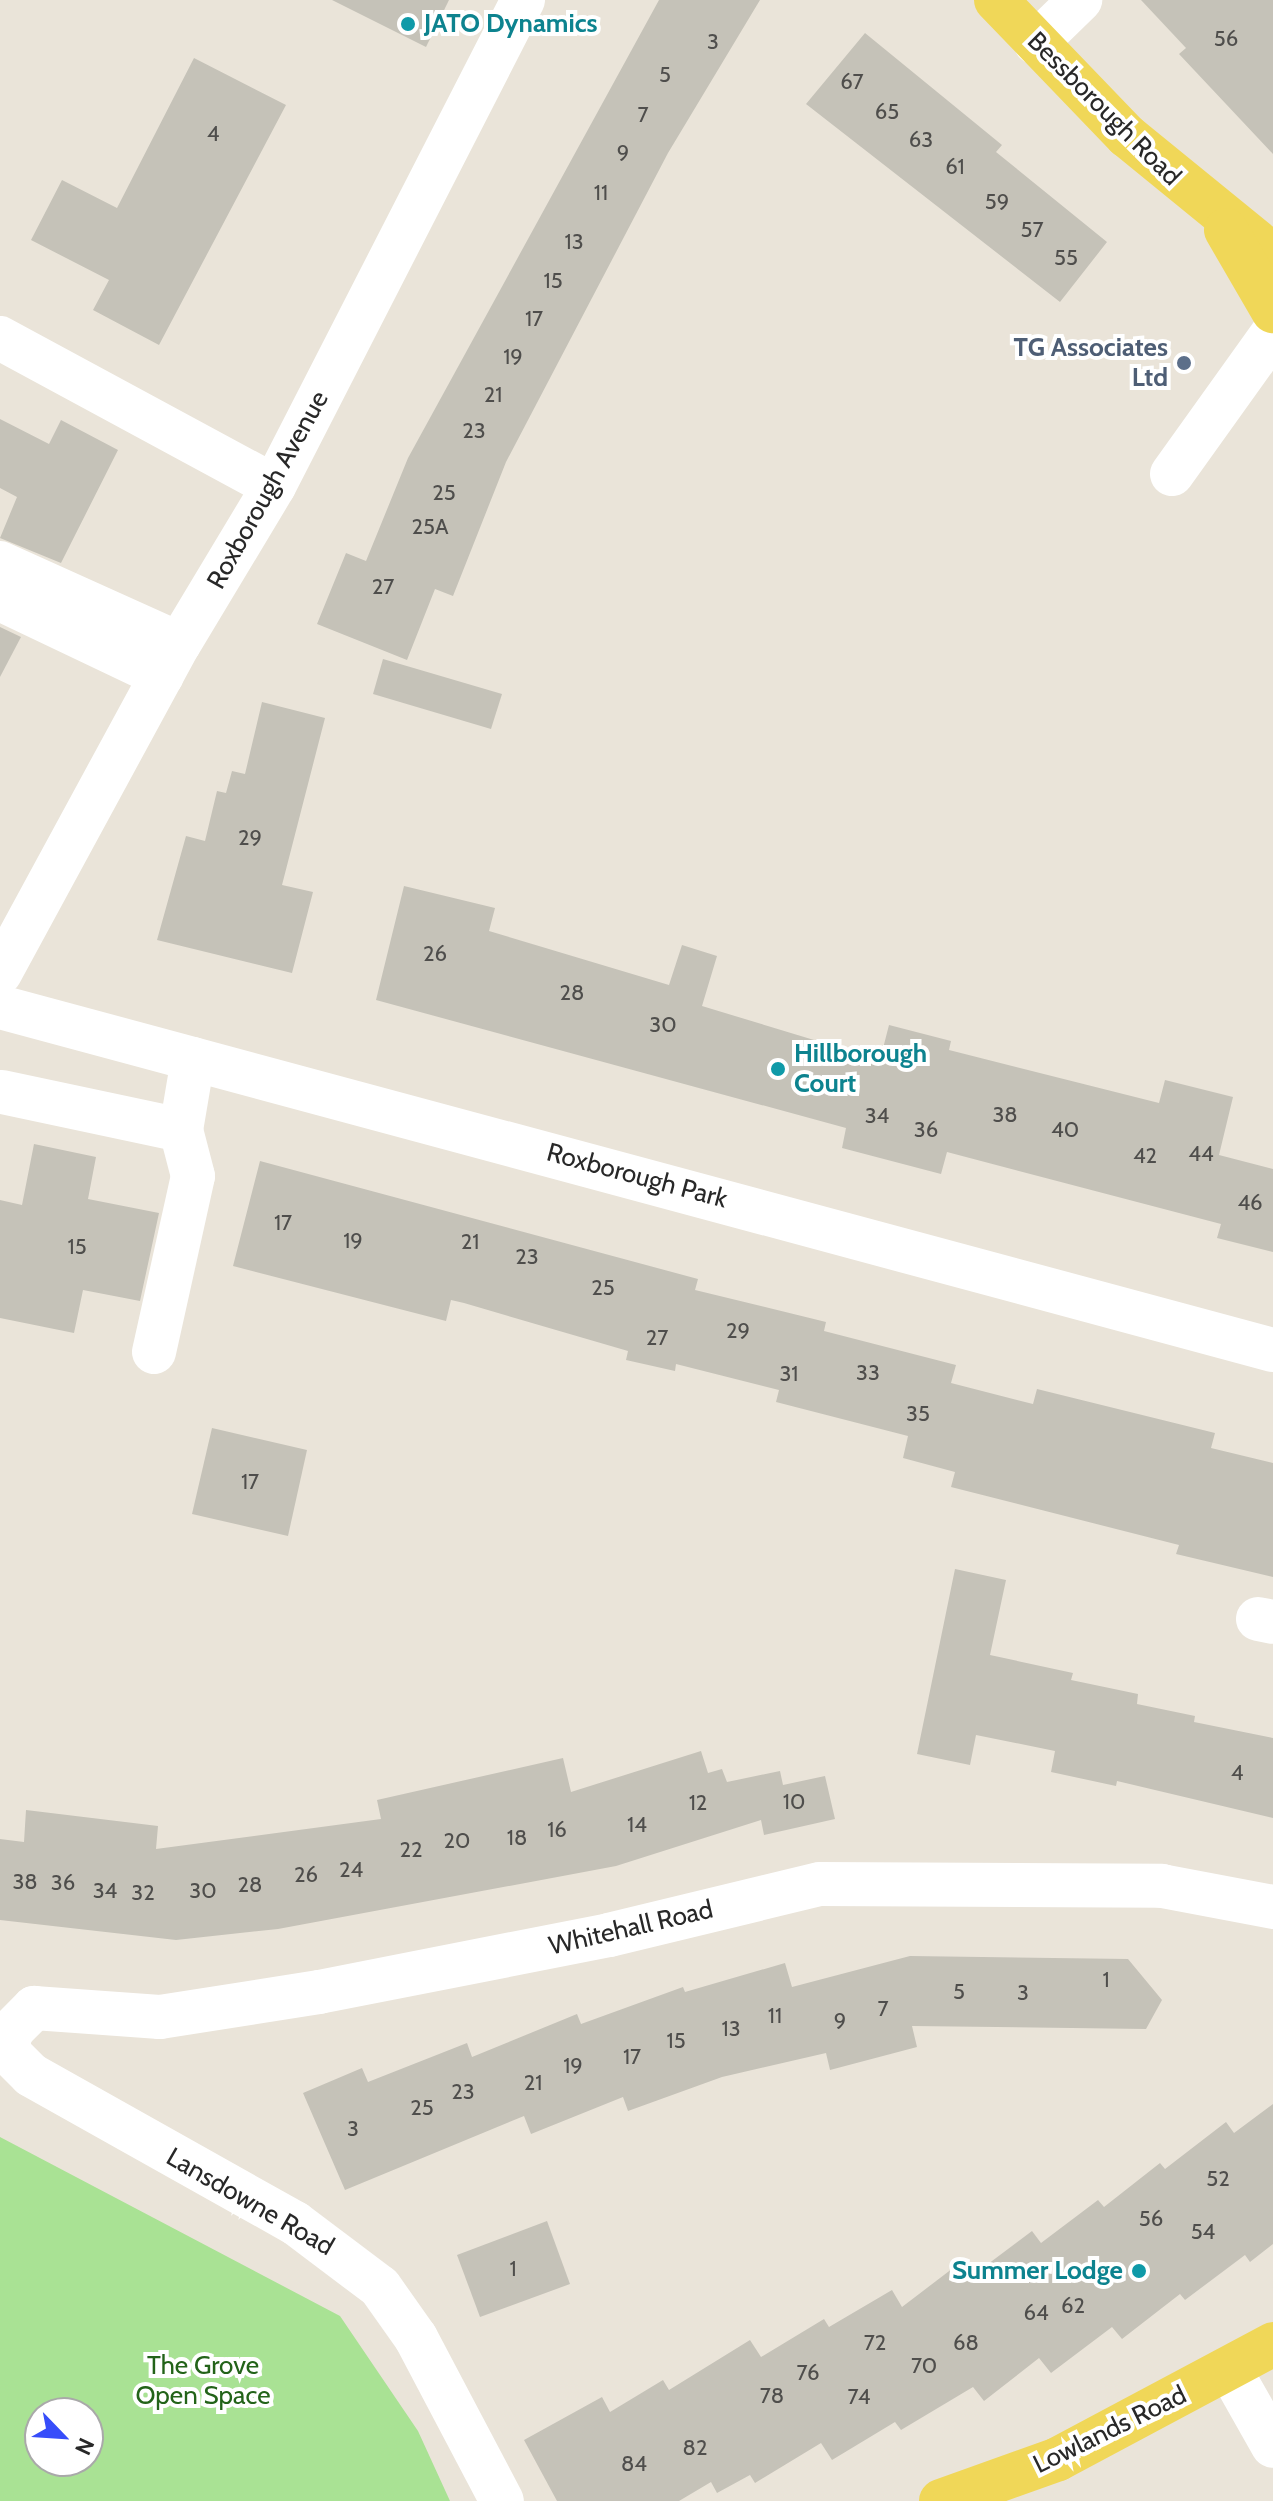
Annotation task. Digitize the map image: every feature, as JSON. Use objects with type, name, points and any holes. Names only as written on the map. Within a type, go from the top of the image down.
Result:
[{"type":"main road","name":"Bessborough Road","points":[[996,0],[1127,136],[1217,215],[1273,255]]},
{"type":"main road","name":"Bessborough Road","points":[[1217,215],[1273,311]]},
{"type":"main road","name":"Lowlands Road","points":[[941,2501],[1058,2459],[1230,2370],[1273,2344]]},
{"type":"street","name":"Roxborough Avenue","points":[[0,973],[170,660],[274,486],[523,0]]},
{"type":"street","points":[[1036,43],[1080,0]]},
{"type":"street","points":[[1172,474],[1273,333]]},
{"type":"street","points":[[0,338],[274,486]]},
{"type":"street","points":[[0,563],[170,660]]},
{"type":"street","points":[[0,599],[170,660]]},
{"type":"street","name":"Roxborough Park","points":[[0,1007],[1273,1350]]},
{"type":"street","points":[[154,1352],[193,1176],[181,1130],[193,1059]]},
{"type":"street","points":[[2,1092],[181,1130]]},
{"type":"street","name":"Whitehall Road","points":[[6,2030],[34,2008],[160,2017],[319,1992],[609,1935],[820,1884],[1162,1886],[1273,1907]]},
{"type":"street","name":"Lansdowne Road","points":[[6,2030],[7,2051],[31,2075],[295,2223],[380,2287],[416,2338],[502,2501]]},
{"type":"street","points":[[1230,2370],[1273,2446]]},
{"type":"green space","name":"The Grove Open Space","points":[[0,2137],[340,2316],[418,2431],[450,2501],[0,2501]]},
{"type":"building","name":"JATO Dynamics","points":[[332,0],[449,0],[426,47]]},
{"type":"building","points":[[659,0],[760,0],[668,153],[506,462],[453,596],[435,589],[407,660],[317,624],[346,553],[366,561],[408,458]]},
{"type":"building","points":[[1141,0],[1273,0],[1273,154],[1179,54],[1186,48]]},
{"type":"building","points":[[865,33],[1002,145],[996,152],[1107,242],[1060,302],[806,104]]},
{"type":"building","points":[[194,58],[286,105],[159,345],[93,310],[109,280],[31,240],[62,180],[117,208]]},
{"type":"building","points":[[0,419],[49,444],[61,420],[118,450],[61,563],[0,538],[17,497],[0,488]]},
{"type":"building","points":[[0,627],[21,637],[0,677]]},
{"type":"building","points":[[383,659],[502,694],[491,729],[373,694]]},
{"type":"building","points":[[262,702],[325,718],[282,885],[313,892],[292,973],[157,940],[186,836],[205,841],[217,791],[226,793],[232,771],[245,774]]},
{"type":"building","points":[[404,886],[495,908],[489,931],[669,985],[682,945],[717,956],[702,1006],[880,1060],[889,1025],[951,1041],[949,1050],[1159,1103],[1165,1080],[1233,1097],[1219,1155],[1273,1169],[1273,1252],[1217,1238],[1221,1224],[947,1152],[941,1174],[842,1148],[846,1128],[376,1000]]},
{"type":"building","points":[[34,1144],[96,1157],[88,1199],[159,1213],[140,1301],[83,1290],[74,1333],[0,1318],[0,1200],[22,1205]]},
{"type":"building","points":[[260,1161],[698,1279],[695,1290],[826,1322],[824,1331],[956,1365],[951,1383],[1033,1404],[1037,1389],[1215,1433],[1211,1448],[1273,1463],[1273,1577],[1176,1554],[1179,1545],[951,1487],[955,1472],[903,1458],[908,1436],[776,1402],[779,1390],[676,1364],[675,1371],[626,1360],[628,1351],[451,1300],[446,1321],[233,1266]]},
{"type":"building","points":[[212,1428],[307,1450],[288,1536],[192,1514]]},
{"type":"building","points":[[955,1569],[1006,1580],[990,1655],[1073,1673],[1071,1680],[1138,1694],[1137,1704],[1195,1716],[1194,1722],[1273,1738],[1273,1818],[1117,1781],[1116,1786],[1051,1772],[1055,1751],[976,1735],[970,1765],[917,1754]]},
{"type":"building","points":[[701,1751],[708,1773],[722,1769],[727,1782],[780,1771],[783,1785],[825,1776],[835,1819],[764,1835],[761,1820],[616,1866],[278,1929],[176,1940],[0,1920],[0,1839],[24,1842],[26,1810],[158,1826],[156,1849],[381,1819],[377,1800],[563,1758],[571,1792]]},
{"type":"building","points":[[910,1956],[1128,1959],[1162,2000],[1146,2029],[912,2026],[917,2047],[830,2070],[826,2053],[722,2077],[628,2111],[623,2097],[531,2134],[524,2116],[345,2190],[303,2093],[362,2068],[368,2082],[467,2043],[472,2057],[577,2014],[581,2024],[683,1987],[685,1992],[785,1963],[792,1987]]},
{"type":"building","points":[[1273,2104],[1273,2244],[1250,2262],[1245,2255],[1185,2300],[1180,2294],[1122,2339],[1112,2327],[1051,2373],[1039,2358],[984,2401],[973,2387],[901,2430],[895,2422],[832,2460],[821,2443],[755,2483],[750,2475],[717,2493],[711,2482],[679,2501],[557,2501],[524,2440],[602,2397],[610,2412],[663,2380],[669,2390],[750,2340],[761,2357],[824,2319],[829,2327],[892,2290],[902,2307],[961,2262],[972,2276],[1032,2231],[1041,2243],[1098,2200],[1104,2207],[1160,2163],[1165,2169],[1226,2122],[1234,2133]]},
{"type":"building","points":[[547,2221],[570,2284],[480,2317],[457,2255]]},
{"type":"place","name":"JATO Dynamics","points":[[408,24]]},
{"type":"place","name":"TG Associates Ltd","points":[[1184,363]]},
{"type":"place","name":"Hillborough Court","points":[[778,1069]]},
{"type":"place","name":"Summer Lodge","points":[[1139,2271]]}]
